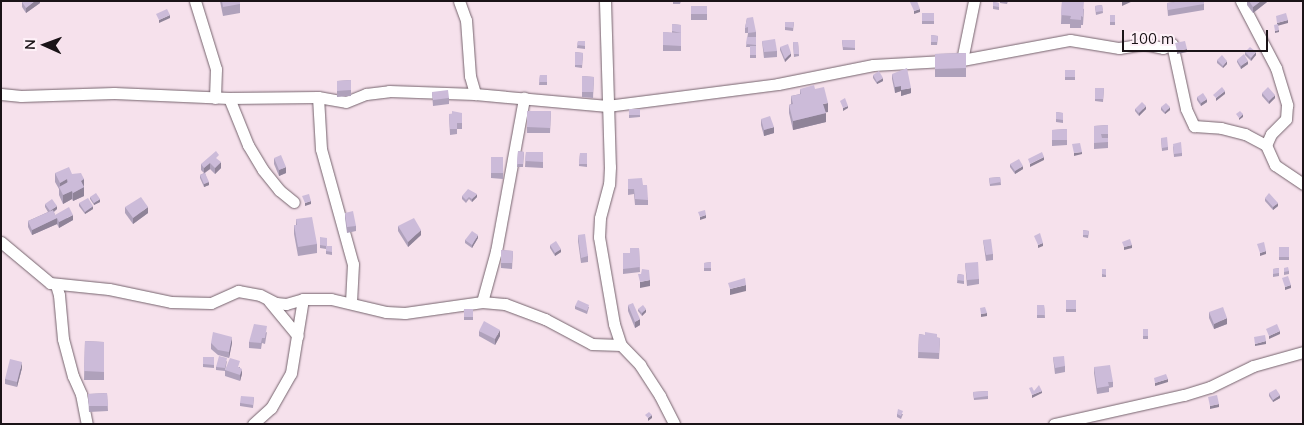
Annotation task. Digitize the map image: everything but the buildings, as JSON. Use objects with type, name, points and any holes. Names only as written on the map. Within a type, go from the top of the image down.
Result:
[{"type":"street","points":[[195,1],[216,69],[215,98]]},
{"type":"street","points":[[459,1],[466,20],[470,76],[474,94]]},
{"type":"street","points":[[605,1],[609,184],[600,218],[599,237],[614,324],[621,345],[640,365],[660,396],[674,424]]},
{"type":"street","points":[[962,60],[974,1]]},
{"type":"street","points":[[1241,1],[1276,68],[1287,105],[1286,119],[1272,134],[1266,145]]},
{"type":"street","points":[[1,94],[21,96],[114,93],[215,98],[318,97],[346,102],[366,94],[389,91],[474,94],[607,106],[627,105],[778,84],[873,65],[962,60],[1070,40],[1119,48],[1144,44],[1163,48],[1172,44],[1186,109],[1194,126],[1232,130],[1245,134],[1266,145],[1275,165],[1303,184]]},
{"type":"street","points":[[318,97],[322,149],[352,264],[351,302]]},
{"type":"street","points":[[229,98],[248,145],[263,170],[279,190],[294,202]]},
{"type":"street","points":[[482,302],[496,251],[524,98]]},
{"type":"street","points":[[609,124],[627,105]]},
{"type":"street","points":[[1,242],[50,283],[56,285],[109,289],[171,302],[211,302],[238,291],[260,294],[269,301],[298,336]]},
{"type":"street","points":[[56,285],[60,294],[63,339],[73,376],[81,394],[87,424]]},
{"type":"street","points":[[253,424],[271,408],[281,394],[291,373],[303,299]]},
{"type":"street","points":[[269,301],[286,304],[303,299],[351,302],[386,312],[405,313],[482,302],[505,304],[545,319],[592,344],[621,345]]},
{"type":"street","points":[[1054,424],[1184,395],[1210,387],[1253,366],[1303,352]]}]
